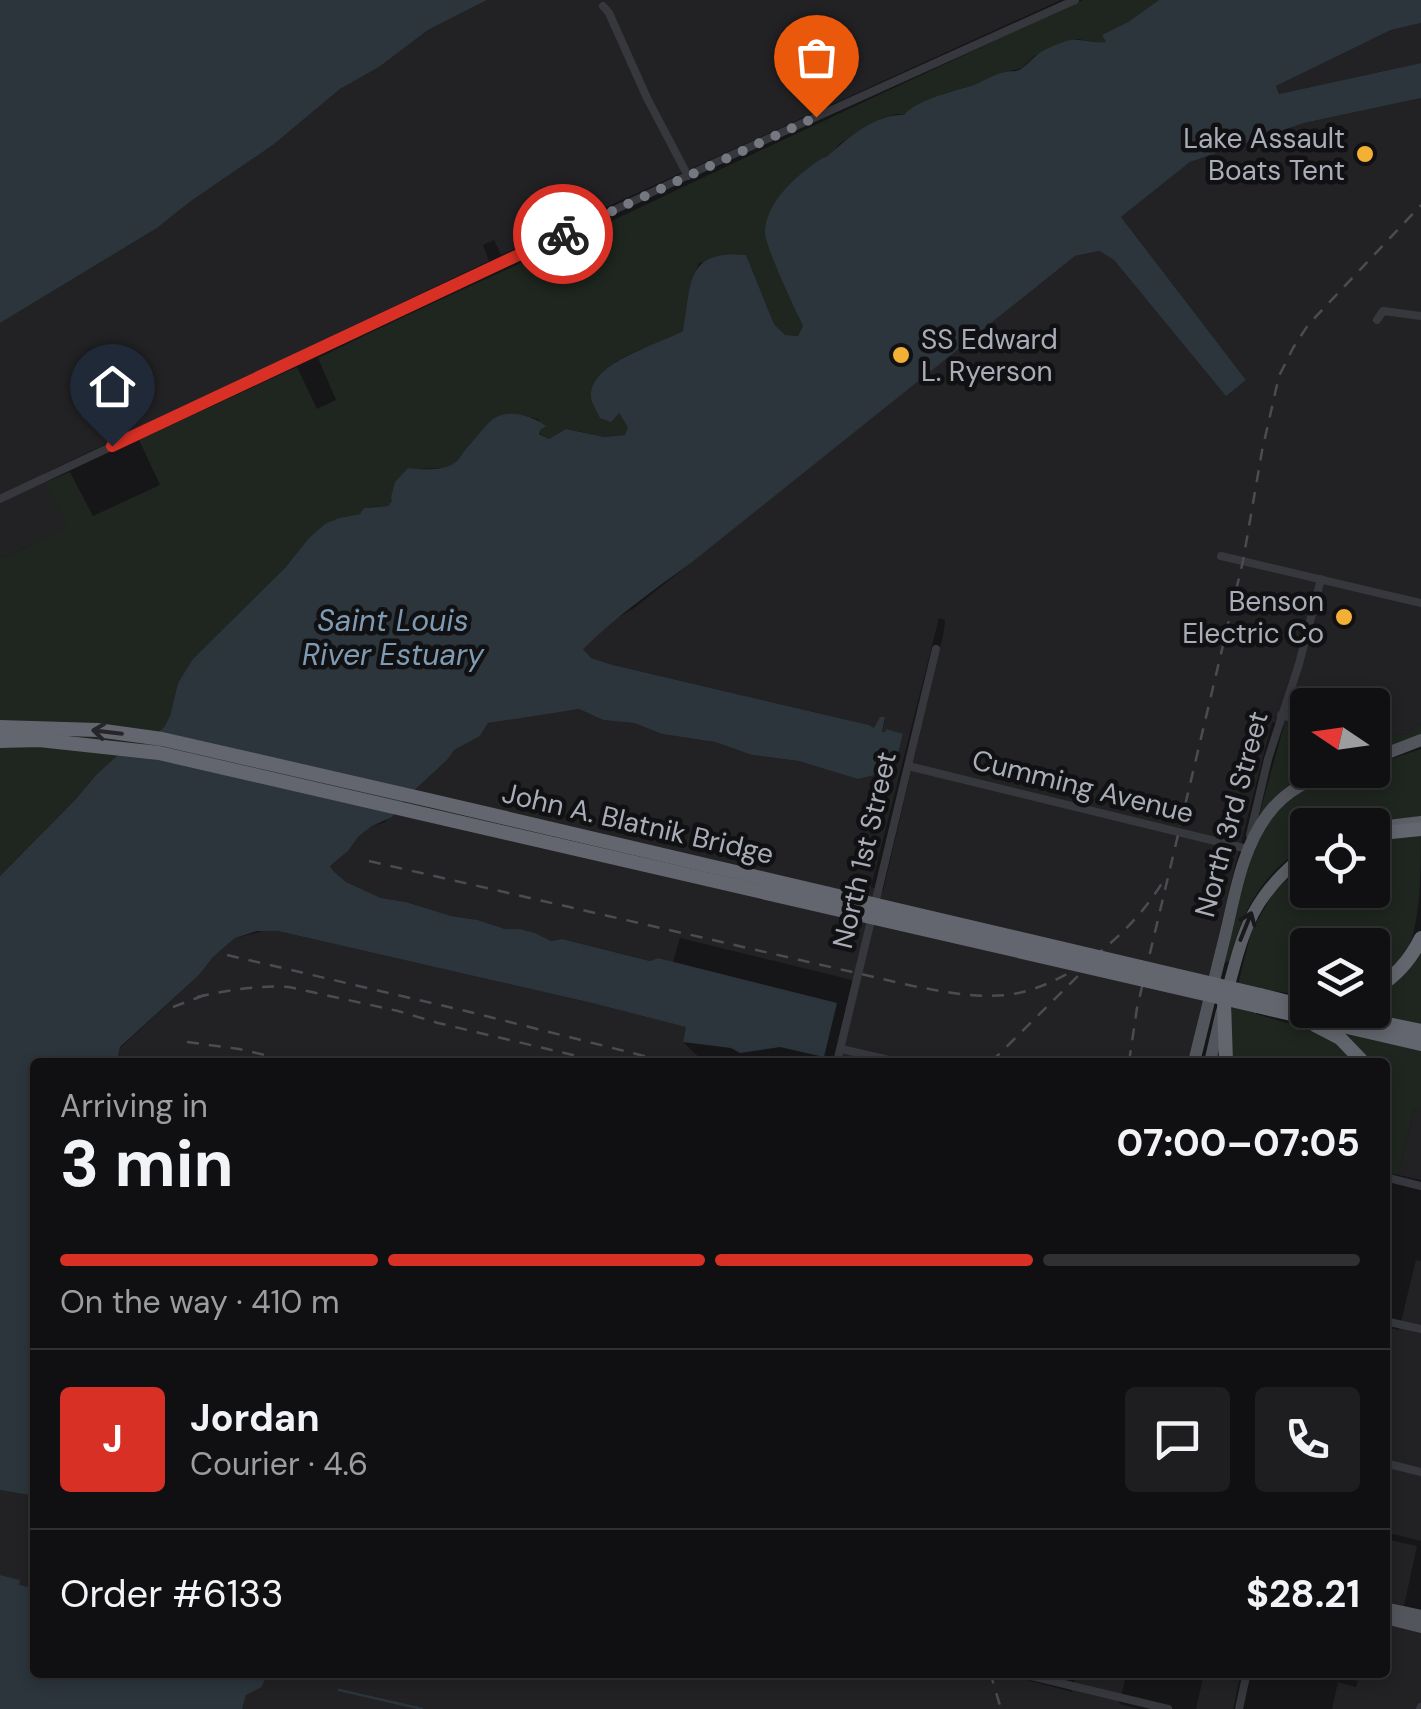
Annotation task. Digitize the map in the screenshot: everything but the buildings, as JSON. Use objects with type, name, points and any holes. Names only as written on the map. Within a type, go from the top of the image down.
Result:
[{"type":"highway","name":"John A. Blatnik Bridge","points":[[0,727],[97,730],[162,739],[433,800],[1258,1000]]},
{"type":"highway","name":"John A. Blatnik Bridge","points":[[0,741],[54,742],[159,753],[1258,1000]]},
{"type":"highway","points":[[1390,829],[1421,825]]},
{"type":"highway","name":"North 3rd Street","points":[[1224,1001],[1246,924],[1271,886],[1290,869]]},
{"type":"highway","points":[[1390,979],[1404,966],[1421,938]]},
{"type":"highway","points":[[1258,1000],[1290,1003]]},
{"type":"highway","points":[[1258,1000],[1421,1044]]},
{"type":"highway","points":[[1258,1000],[1328,1031],[1360,1058]]},
{"type":"highway","points":[[1224,1001],[1226,1058]]},
{"type":"highway","points":[[1390,1025],[1421,1031]]},
{"type":"main road","points":[[1390,752],[1421,740]]},
{"type":"main road","points":[[1248,849],[1262,822],[1296,788]]},
{"type":"main road","name":"North 3rd Street","points":[[1195,1058],[1248,849]]},
{"type":"main road","name":"North 3rd Street","points":[[1211,1058],[1224,1001]]},
{"type":"main road","points":[[1390,1609],[1421,1616]]},
{"type":"main road","points":[[1390,1619],[1421,1627]]},
{"type":"street","points":[[0,498],[1075,0]]},
{"type":"street","points":[[602,6],[609,13],[688,176]]},
{"type":"street","points":[[1377,320],[1383,311],[1421,316]]},
{"type":"street","points":[[1221,556],[1421,603]]},
{"type":"street","name":"North 3rd Street","points":[[1248,849],[1258,794],[1300,664],[1321,580]]},
{"type":"street","name":"North 1st Street","points":[[839,1058],[936,649]]},
{"type":"street","points":[[1281,714],[1290,717]]},
{"type":"street","name":"Cumming Avenue","points":[[908,766],[1248,849]]},
{"type":"street","points":[[841,1048],[882,1058]]},
{"type":"street","points":[[1390,1178],[1421,1186]]},
{"type":"street","points":[[1390,1322],[1421,1330]]},
{"type":"street","points":[[1390,1464],[1421,1472]]},
{"type":"street","points":[[1035,1678],[1168,1709]]},
{"type":"street","points":[[1056,1684],[1058,1678]]},
{"type":"street","points":[[1239,1709],[1247,1678]]},
{"type":"shaded area","points":[[487,0],[1061,0],[501,255],[494,240],[483,245],[489,261],[43,474],[68,528],[0,559],[0,323],[157,228],[273,145],[340,89],[379,67],[428,30]]},
{"type":"shaded area","points":[[1083,0],[1159,0],[1103,35],[1106,42],[1064,42],[1034,56],[1022,68],[942,94],[904,115],[882,118],[839,144],[803,173],[798,316],[803,326],[798,336],[785,335],[774,324],[746,255],[699,263],[684,331],[613,364],[593,399],[593,403],[618,412],[629,427],[625,435],[604,437],[566,429],[549,439],[539,433],[538,419],[516,414],[489,422],[455,463],[446,468],[408,469],[395,483],[393,501],[388,506],[368,507],[360,514],[339,518],[308,539],[178,683],[164,727],[147,743],[118,755],[97,774],[0,876],[0,559],[67,528],[46,482],[70,472],[93,516],[160,485],[139,440],[297,367],[317,409],[336,400],[318,358]]},
{"type":"shaded area","points":[[1421,23],[1421,63],[1279,94],[1276,86],[1391,30]]},
{"type":"shaded area","points":[[1421,98],[1421,723],[1407,734],[1390,736],[1390,688],[1290,688],[1290,727],[1272,722],[1190,1058],[838,1058],[856,981],[680,938],[673,962],[658,958],[651,961],[562,939],[551,941],[520,929],[505,929],[381,898],[333,872],[330,866],[359,836],[385,822],[454,749],[480,736],[488,723],[530,715],[579,709],[603,720],[634,723],[662,734],[715,742],[752,755],[799,761],[858,778],[894,770],[903,735],[882,732],[885,720],[874,729],[613,665],[591,658],[582,649],[609,623],[634,608],[1075,256],[1099,251],[1114,260],[1226,395],[1246,380],[1121,217],[1190,162],[1304,123]],"holes":[[[939,618],[945,620],[944,631],[883,891],[871,887]]]},
{"type":"shaded area","points":[[1421,723],[1421,736],[1390,747],[1390,736],[1407,734]]},
{"type":"shaded area","points":[[1284,725],[1290,727],[1290,788],[1298,788],[1258,819]]},
{"type":"shaded area","points":[[1421,749],[1421,816],[1390,821],[1390,808],[1290,808],[1290,857],[1256,895],[1229,961],[1223,963],[1252,854],[1274,815],[1307,788],[1390,788],[1390,759]]},
{"type":"shaded area","points":[[1421,833],[1415,926],[1407,952],[1395,966],[1390,971],[1390,928],[1290,928],[1290,993],[1261,989],[1256,1014],[1335,1040],[1353,1058],[1230,1058],[1229,1021],[1251,932],[1273,893],[1290,877],[1290,908],[1390,908],[1390,836]]},
{"type":"shaded area","points":[[278,931],[687,1027],[683,1042],[700,1058],[118,1056],[120,1048],[235,938]]},
{"type":"shaded area","points":[[1421,949],[1421,1028],[1390,1021],[1390,979]]},
{"type":"shaded area","points":[[1334,1028],[1421,1048],[1421,1109],[1414,1108],[1398,1175],[1390,1173],[1390,1058],[1367,1058]]},
{"type":"shaded area","points":[[1414,1108],[1421,1109],[1421,1180],[1398,1175]]},
{"type":"shaded area","points":[[1416,1260],[1421,1261],[1421,1541],[1390,1533],[1390,1328],[1399,1330]]},
{"type":"shaded area","points":[[0,1490],[30,1495],[30,1587],[0,1575]]},
{"type":"shaded area","points":[[1390,1540],[1417,1546],[1404,1606],[1390,1602]]},
{"type":"shaded area","points":[[1390,1625],[1421,1633],[1421,1709],[1332,1709],[1338,1682],[1356,1687],[1358,1681],[1346,1678],[1390,1678]]},
{"type":"shaded area","points":[[265,1678],[1021,1678],[1072,1692],[1075,1680],[1064,1678],[1126,1678],[1119,1704],[1139,1709],[242,1709],[246,1695],[262,1687]]},
{"type":"shaded area","points":[[1203,1678],[1240,1678],[1233,1709],[1196,1709]]},
{"type":"water","points":[[0,0],[487,0],[428,30],[379,67],[340,89],[273,145],[157,228],[0,323]]},
{"type":"water","name":"Saint Louis River Estuary","points":[[1159,0],[1421,0],[1421,23],[1391,30],[1276,86],[1279,94],[1421,63],[1421,98],[1304,123],[1190,162],[1121,217],[1246,380],[1226,396],[1114,260],[1099,251],[1075,256],[583,649],[591,658],[613,665],[874,728],[880,717],[885,717],[882,732],[886,729],[903,734],[894,770],[858,779],[799,761],[752,755],[715,742],[662,734],[634,723],[603,720],[579,709],[488,723],[480,736],[454,750],[392,817],[359,836],[330,866],[346,882],[381,898],[505,929],[520,929],[551,941],[562,939],[650,961],[658,958],[837,1003],[824,1057],[780,1047],[740,1053],[731,1048],[683,1042],[686,1027],[278,931],[257,931],[235,938],[120,1047],[118,1057],[122,1058],[30,1058],[30,1495],[0,1490],[0,876],[97,774],[118,755],[147,743],[164,727],[178,683],[193,659],[325,524],[360,514],[364,508],[388,506],[395,482],[408,468],[452,465],[499,416],[513,414],[534,419],[546,426],[539,434],[549,439],[566,429],[604,437],[625,435],[628,427],[619,413],[611,422],[600,418],[591,399],[594,384],[614,364],[683,331],[695,273],[712,258],[746,255],[774,324],[785,335],[798,336],[803,326],[765,233],[770,211],[792,182],[874,122],[904,115],[933,98],[1018,70],[1041,52],[1066,41],[1106,42],[1102,35]]},
{"type":"water","points":[[0,1575],[30,1587],[30,1678],[265,1678],[262,1687],[246,1695],[242,1709],[0,1709]]},
{"type":"waterway","points":[[339,1690],[422,1709]]},
{"type":"railway","points":[[1130,1058],[1137,1008],[1243,561],[1279,376],[1308,325],[1421,205]]},
{"type":"railway","points":[[369,861],[913,986],[983,996],[1030,990],[1075,969],[1115,939],[1162,883]]},
{"type":"railway","points":[[227,955],[652,1058]]},
{"type":"railway","points":[[995,1058],[1079,975]]},
{"type":"railway","points":[[197,997],[289,987],[585,1058]]},
{"type":"railway","points":[[173,1007],[210,993]]},
{"type":"railway","points":[[187,1042],[278,1058]]},
{"type":"railway","points":[[992,1678],[1001,1709]]},
{"type":"way so far","points":[[563,234],[816,117]]},
{"type":"place","name":"Lake Assault Boats Tent","points":[[1365,154]]},
{"type":"place","name":"SS Edward L. Ryerson","points":[[901,355]]},
{"type":"place","name":"Benson Electric Co","points":[[1344,617]]},
{"type":"route","points":[[112,446],[563,234]]}]
